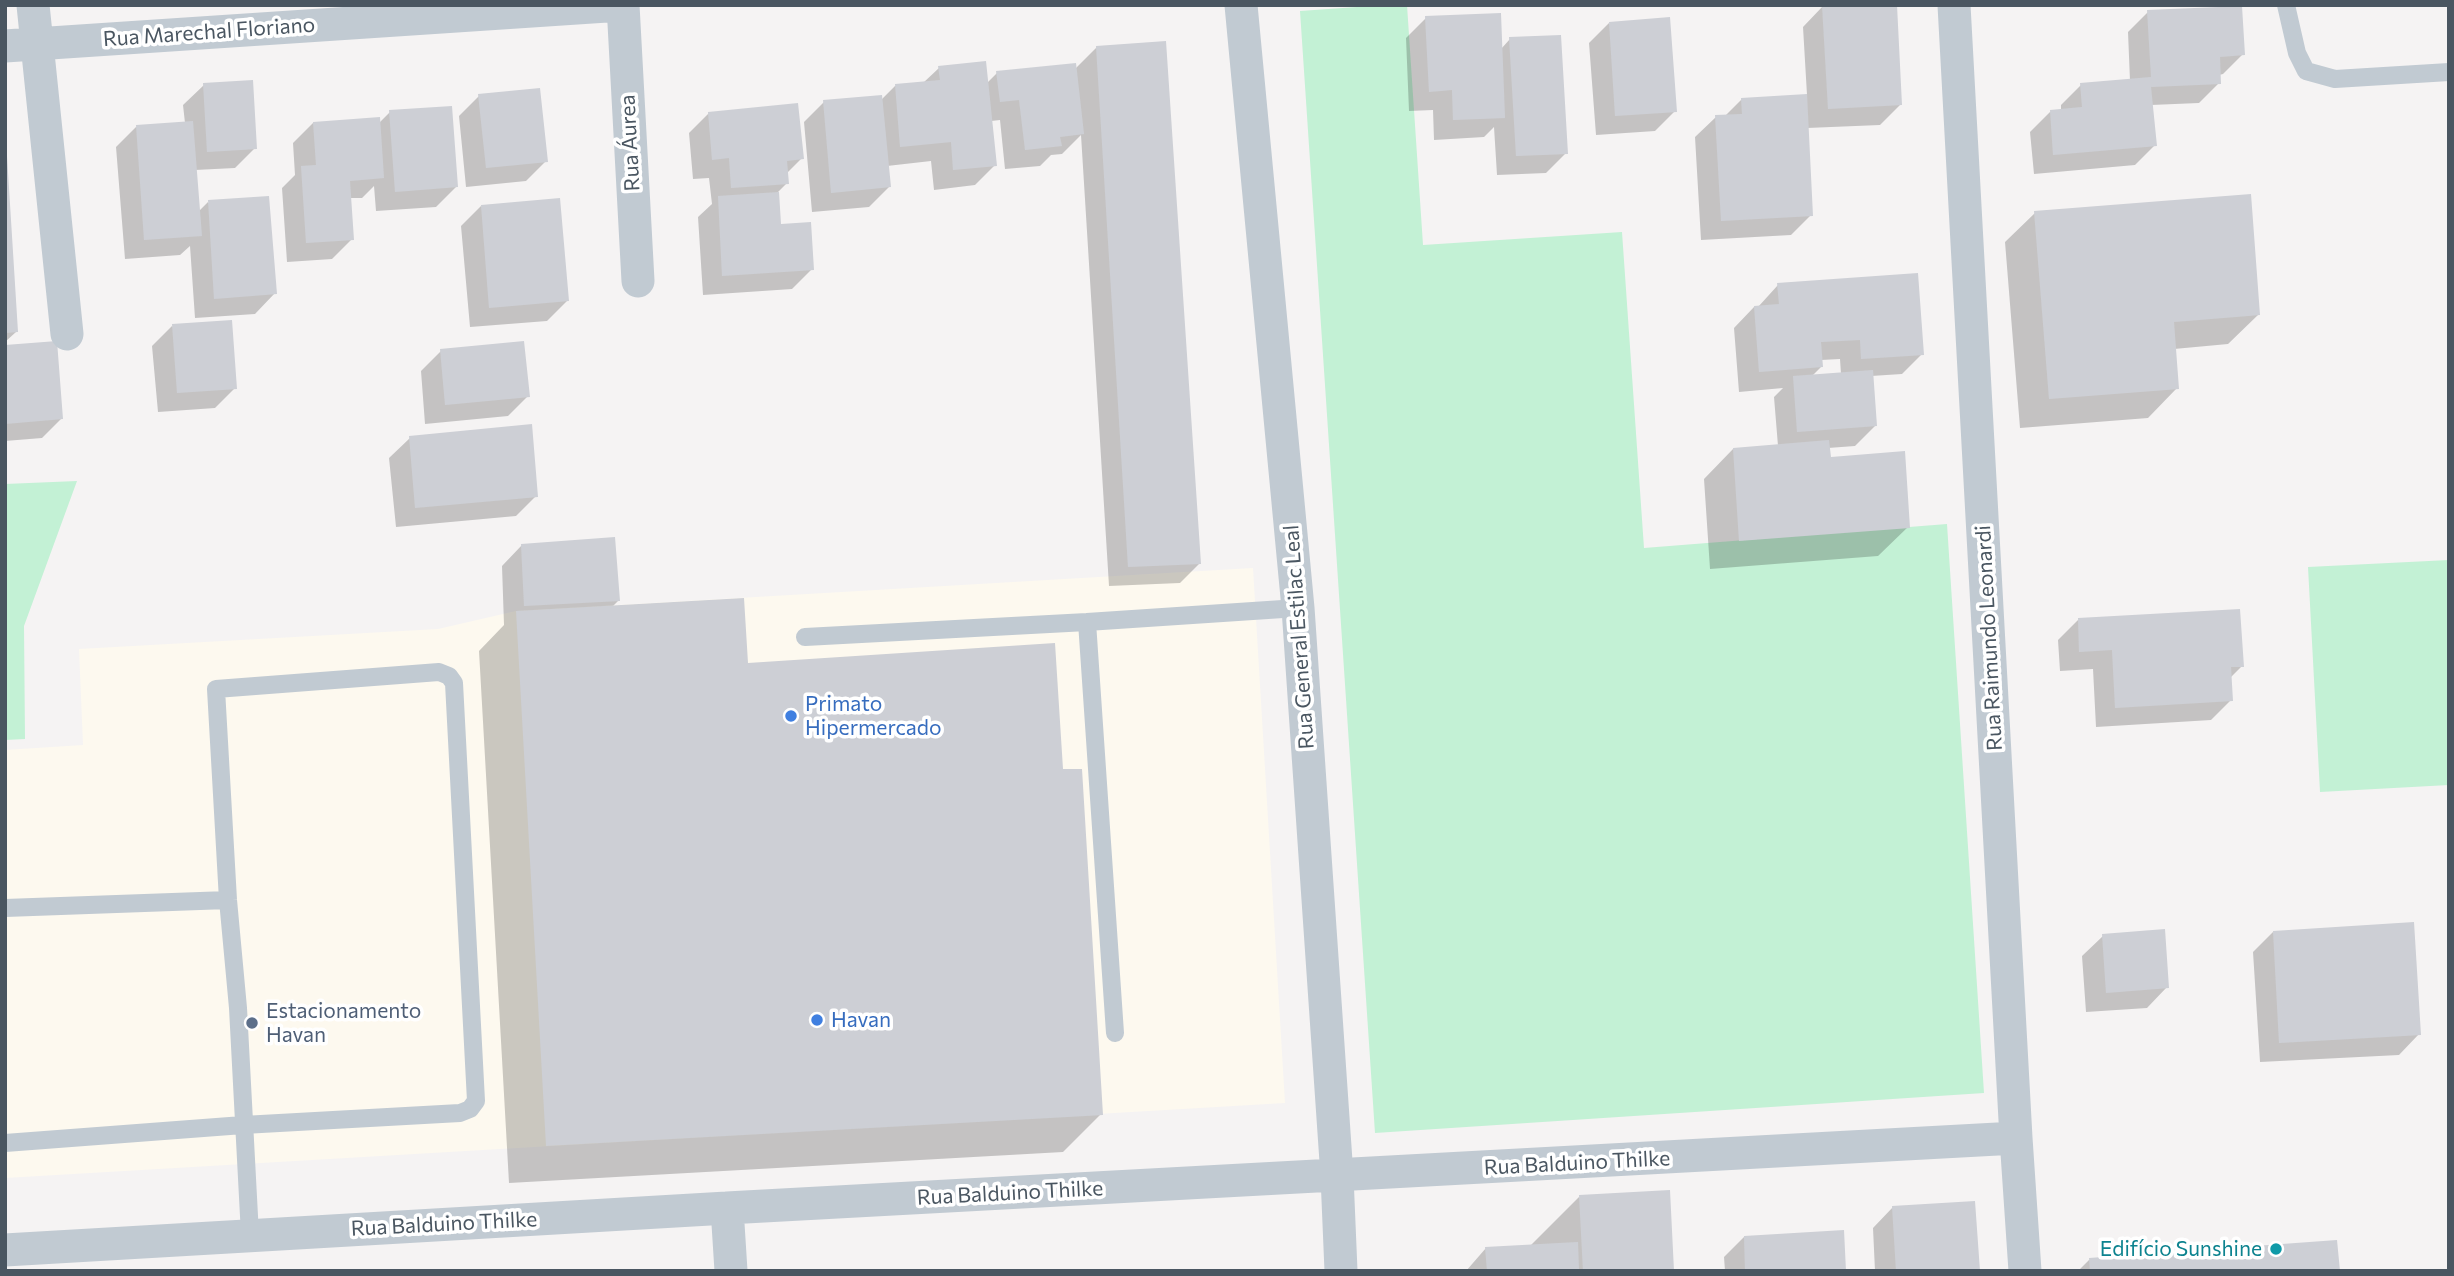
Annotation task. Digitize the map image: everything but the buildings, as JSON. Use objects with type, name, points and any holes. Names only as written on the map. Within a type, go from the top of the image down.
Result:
[{"type":"street","points":[[33,5],[21,45],[67,334]]},
{"type":"street","name":"Rua Marechal Floriano","points":[[21,45],[623,5]]},
{"type":"street","name":"Rua Áurea","points":[[623,5],[638,281]]},
{"type":"street","name":"Rua General Estilac Leal","points":[[1241,5],[1298,608],[1337,1176],[1341,1271]]},
{"type":"street","name":"Rua Raimundo Leonardi","points":[[1954,5],[2025,1271]]},
{"type":"street","name":"Rua Balduino Thilke","points":[[5,1250],[2016,1138]]},
{"type":"street","points":[[726,1208],[731,1271]]},
{"type":"lane","points":[[2286,5],[2297,53],[2306,71],[2335,79],[2449,72]]},
{"type":"lane","points":[[805,637],[1298,608]]},
{"type":"lane","points":[[1087,622],[1115,1033]]},
{"type":"lane","points":[[5,1143],[243,1125],[460,1113],[470,1109],[476,1101],[454,683],[449,676],[439,672],[216,689],[228,900],[238,1008],[243,1125],[250,1235]]},
{"type":"lane","points":[[5,908],[228,900]]},
{"type":"shaded area","points":[[1253,568],[1285,1103],[5,1178],[5,750],[83,745],[79,649],[438,629],[516,611]]},
{"type":"green space","points":[[1407,5],[1423,245],[1622,232],[1644,548],[1947,524],[1984,1093],[1375,1133],[1300,11]]},
{"type":"green space","points":[[77,481],[24,626],[25,739],[5,740],[5,484]]},
{"type":"green space","points":[[2449,560],[2449,785],[2320,792],[2308,567]]},
{"type":"place","name":"Primato Hipermercado","points":[[791,716]]},
{"type":"place","name":"Havan","points":[[817,1020]]},
{"type":"place","name":"Estacionamento Havan","points":[[252,1023]]},
{"type":"place","name":"Edifício Sunshine","points":[[2276,1249]]}]
